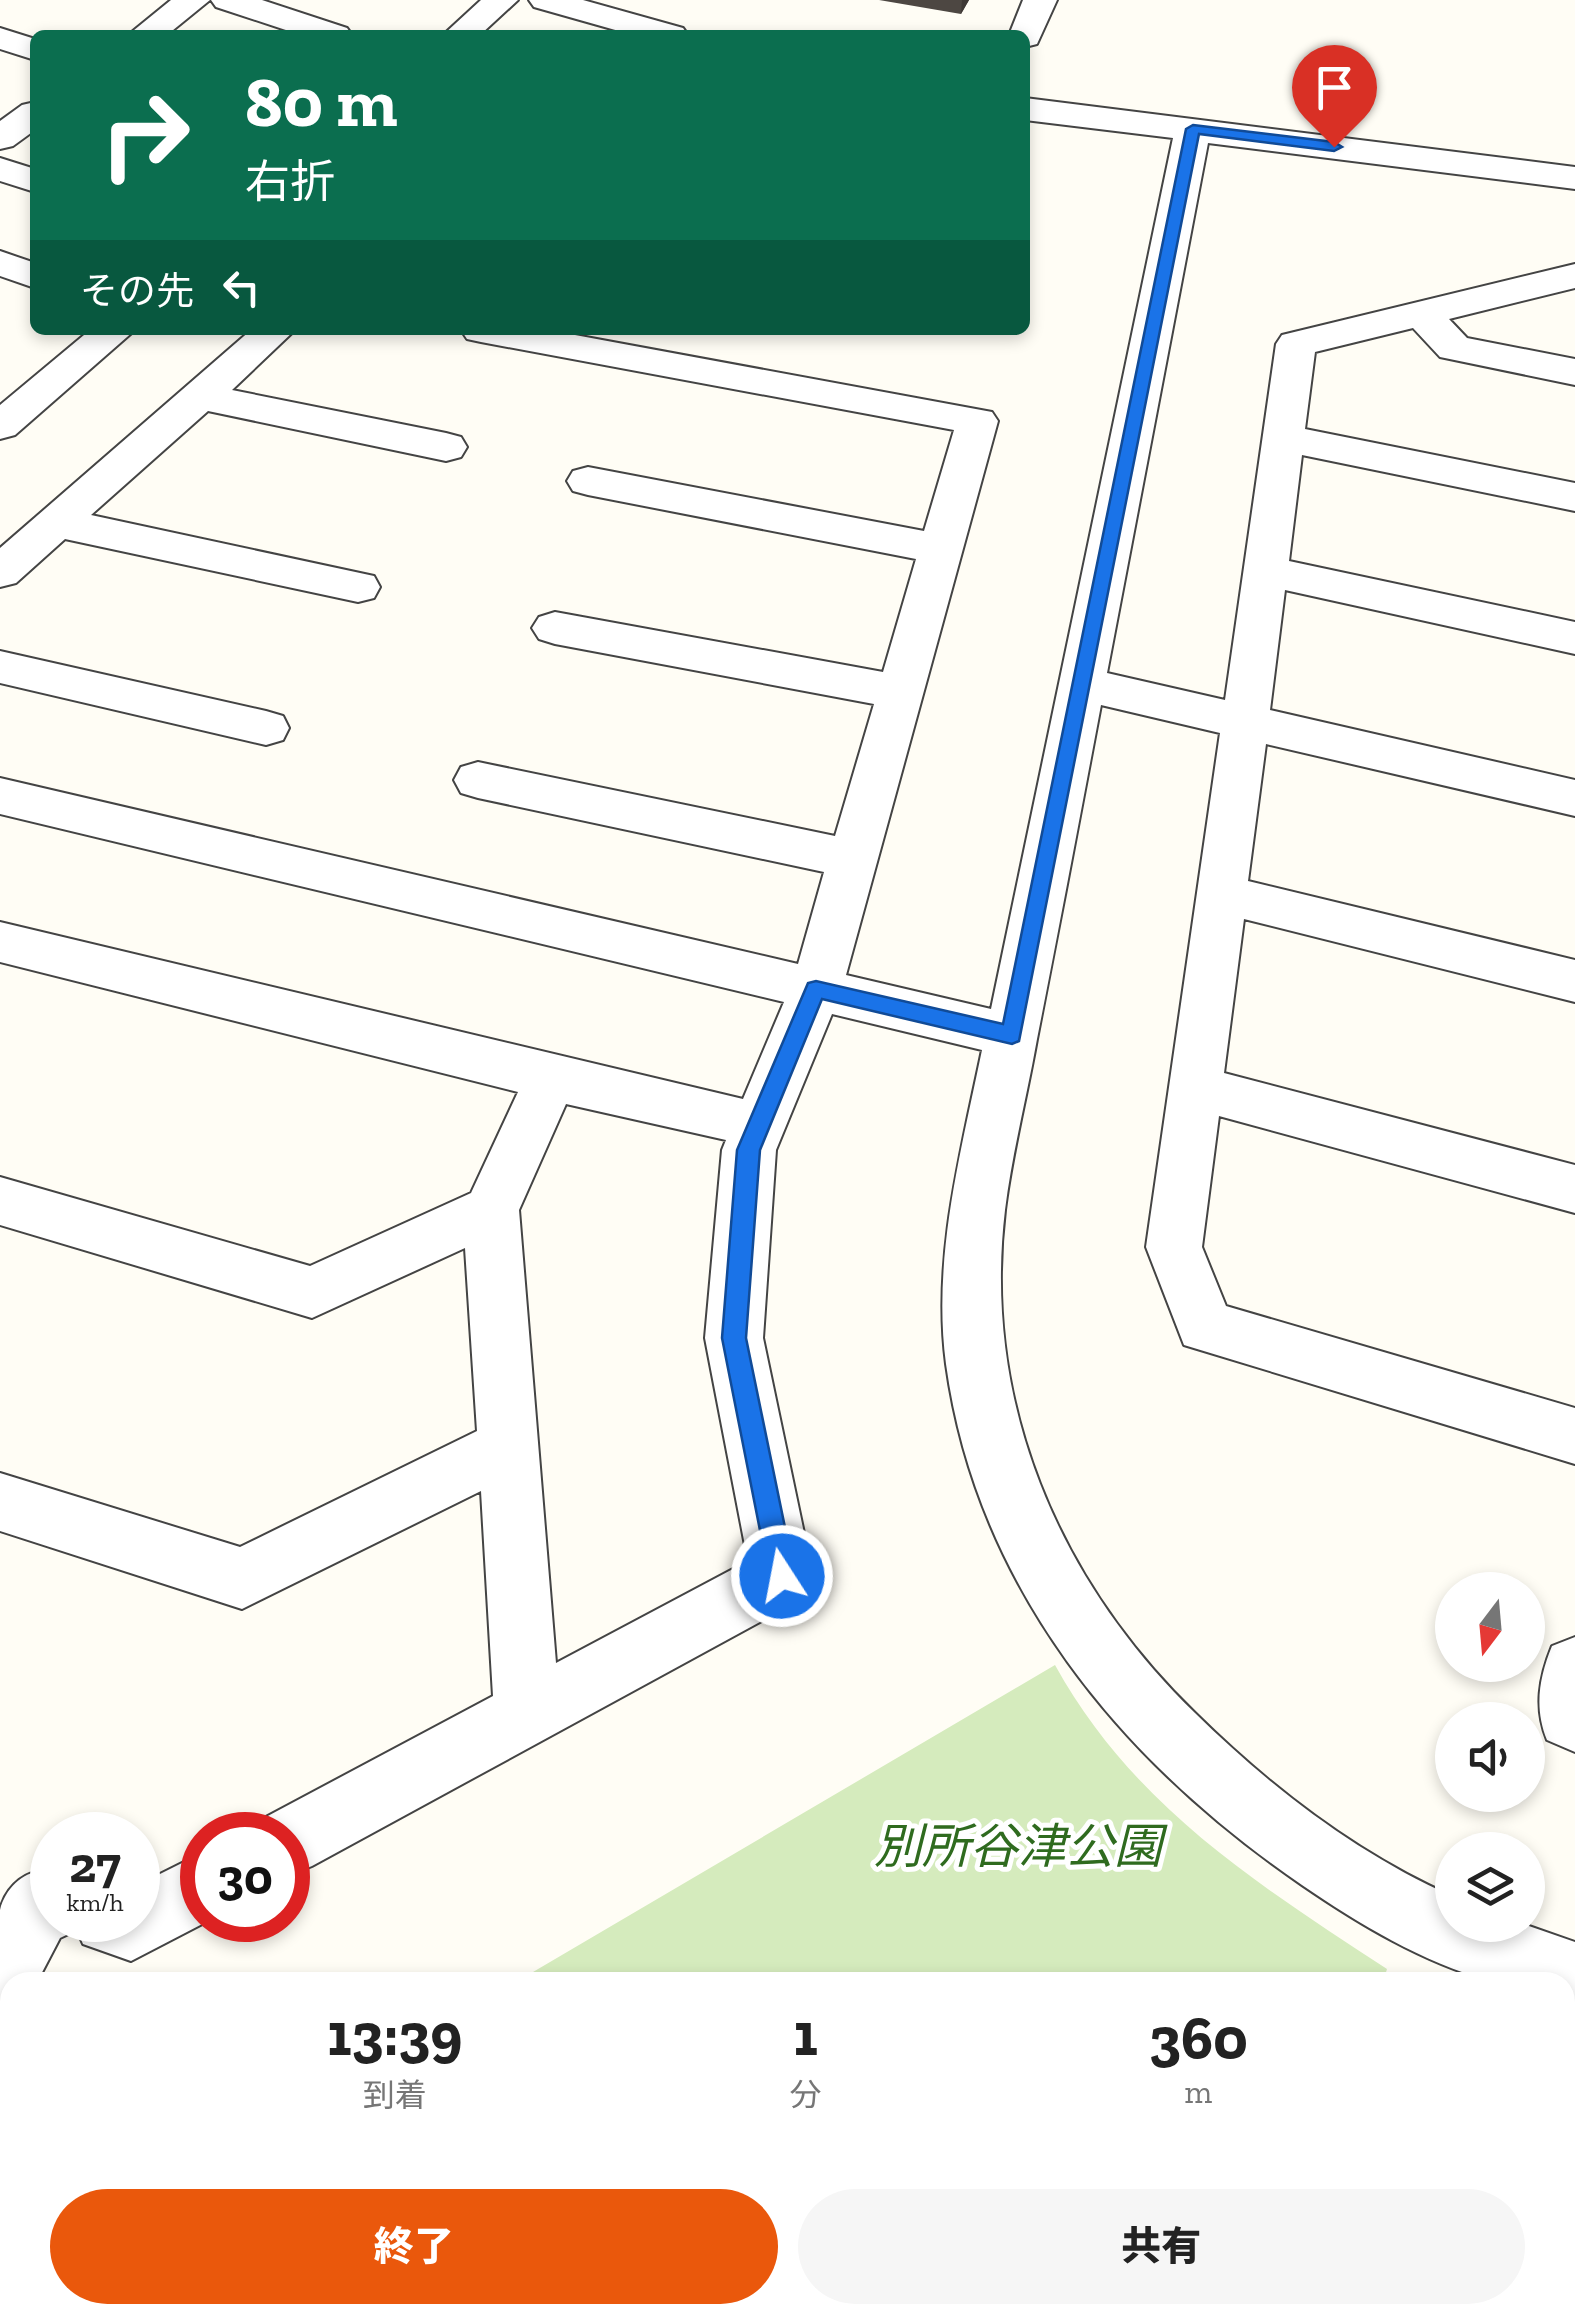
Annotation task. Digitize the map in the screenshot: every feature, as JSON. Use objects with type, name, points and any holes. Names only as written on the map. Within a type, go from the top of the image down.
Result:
[{"type":"street","points":[[151,30],[194,0]]},
{"type":"street","points":[[228,0],[320,30]]},
{"type":"street","points":[[466,30],[501,0]]},
{"type":"street","points":[[546,0],[653,30]]},
{"type":"street","points":[[1028,30],[1040,0]]},
{"type":"street","points":[[0,38],[30,48]]},
{"type":"street","points":[[1030,110],[1575,178]]},
{"type":"street","points":[[0,138],[30,117]]},
{"type":"street","points":[[1193,129],[976,1209],[970,1295],[976,1367],[990,1436],[1014,1504],[1049,1578],[1096,1654],[1178,1749],[1282,1834],[1398,1907],[1560,1972]]},
{"type":"street","points":[[0,169],[30,179]]},
{"type":"street","points":[[0,263],[30,274]]},
{"type":"street","points":[[1575,276],[1296,344],[1174,1246],[1205,1326],[1575,1436]]},
{"type":"street","points":[[1420,312],[1454,348],[1575,372]]},
{"type":"street","points":[[0,426],[109,335]]},
{"type":"street","points":[[0,572],[269,335]]},
{"type":"street","points":[[310,1830],[782,1576],[734,1338],[748,1150],[816,989],[977,421],[508,335]]},
{"type":"street","points":[[200,396],[446,447]]},
{"type":"street","points":[[1284,438],[1575,497]]},
{"type":"street","points":[[588,481],[941,549]]},
{"type":"street","points":[[56,522],[358,587]]},
{"type":"street","points":[[1266,571],[1575,638]]},
{"type":"street","points":[[555,628],[900,692]]},
{"type":"street","points":[[0,668],[266,728]]},
{"type":"street","points":[[1082,684],[1575,798]]},
{"type":"street","points":[[478,780],[853,859]]},
{"type":"street","points":[[0,796],[1012,1035]]},
{"type":"street","points":[[1222,894],[1575,981]]},
{"type":"street","points":[[0,942],[759,1126]]},
{"type":"street","points":[[527,1713],[492,1210],[551,1078]]},
{"type":"street","points":[[1194,1087],[1575,1189]]},
{"type":"street","points":[[0,1201],[312,1292],[492,1210]]},
{"type":"street","points":[[0,1502],[242,1578],[508,1446]]},
{"type":"street","points":[[1575,1669],[1570,1717],[1575,1719]]},
{"type":"street","points":[[3,1972],[30,1903]]},
{"type":"green space","name":"別所谷津公園","points":[[1055,1665],[1086,1715],[1121,1760],[1201,1838],[1387,1969],[1386,1972],[533,1972]]},
{"type":"route","points":[[782,1576],[734,1338],[748,1150],[816,989],[1012,1035],[1193,129],[1334,147]]}]
